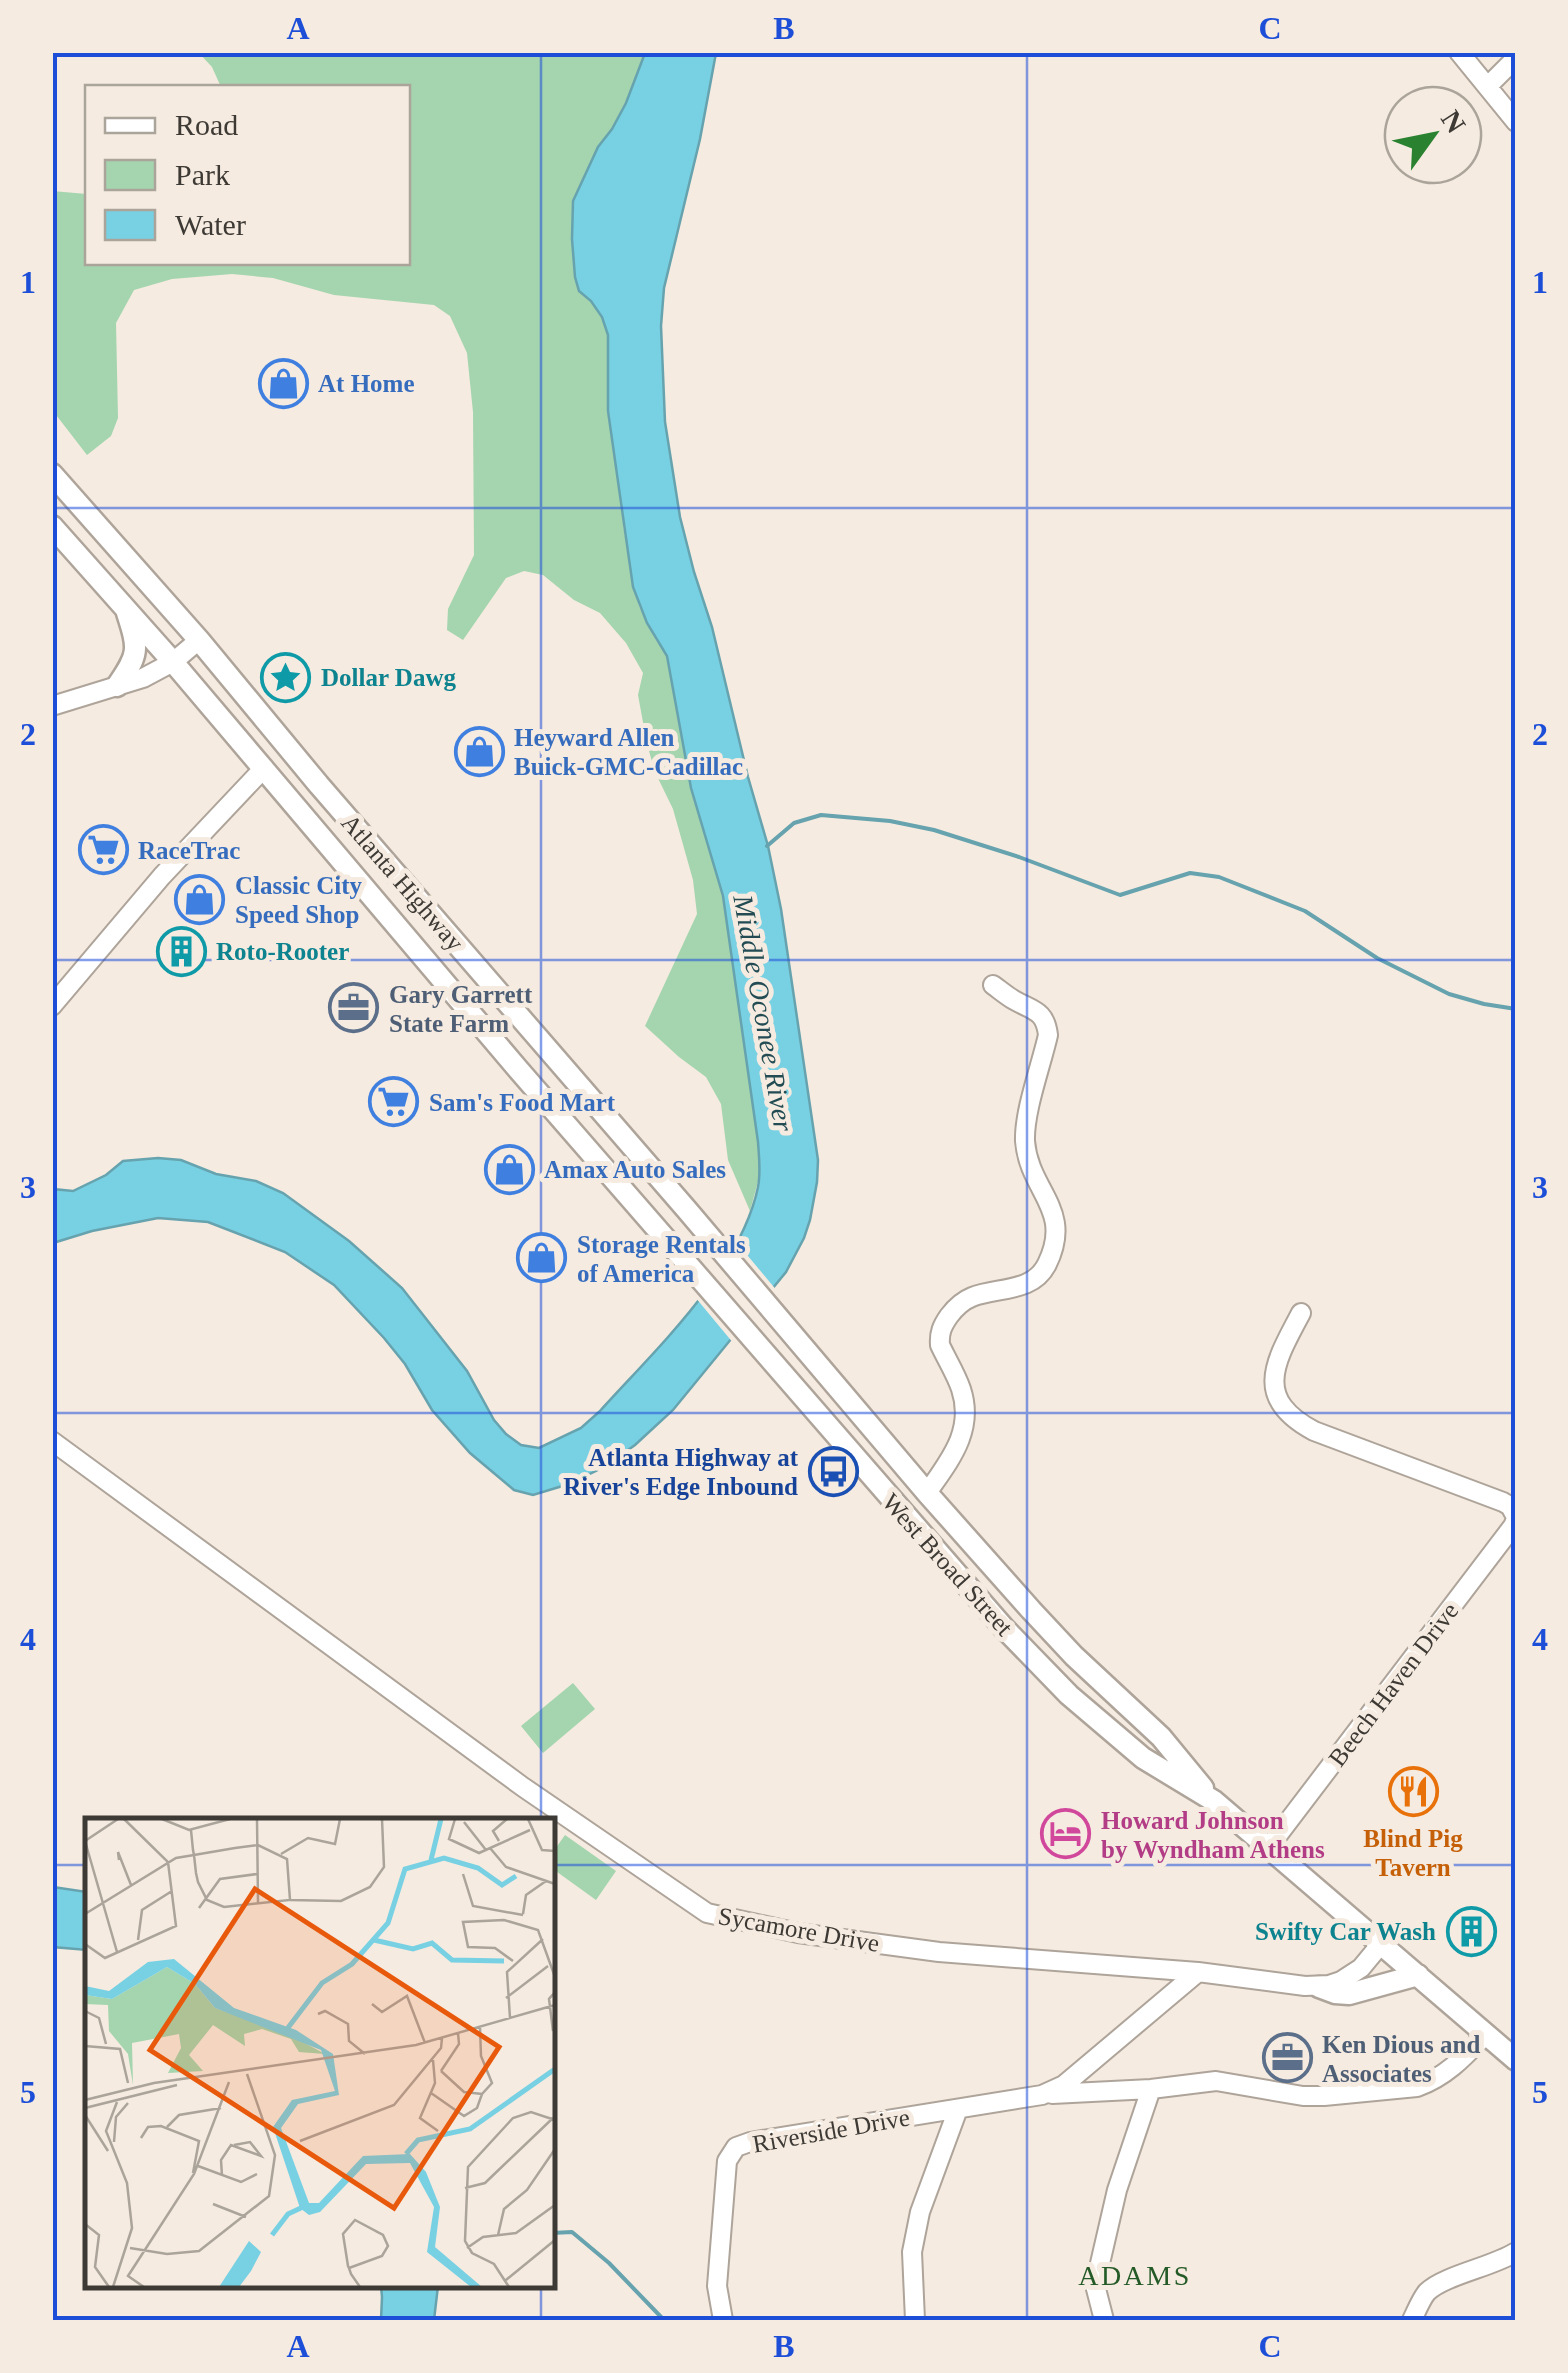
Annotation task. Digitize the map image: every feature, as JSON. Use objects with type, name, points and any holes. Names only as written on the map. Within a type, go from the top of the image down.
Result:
[{"type":"main road","name":"Atlanta Highway","points":[[52,474],[199,640],[318,785],[754,1289]]},
{"type":"main road","name":"Atlanta Highway","points":[[52,526],[174,662],[713,1293]]},
{"type":"main road","points":[[117,686],[130,667],[136,646],[125,606]]},
{"type":"main road","name":"West Broad Street","points":[[754,1289],[1008,1584],[1074,1656],[1161,1737],[1214,1801],[1516,2060]]},
{"type":"main road","name":"West Broad Street","points":[[713,1293],[984,1606],[1069,1695],[1143,1758],[1214,1801]]},
{"type":"main road","points":[[984,1606],[1008,1584]]},
{"type":"main road","points":[[1318,1987],[1349,1994],[1418,1975]]},
{"type":"street","points":[[1459,52],[1516,122]]},
{"type":"street","points":[[1488,86],[1516,58]]},
{"type":"street","points":[[52,706],[143,678],[174,662],[199,640]]},
{"type":"street","points":[[52,1006],[162,876],[264,768]]},
{"type":"street","points":[[927,1493],[955,1452],[965,1425],[960,1388],[940,1345],[944,1324],[968,1298],[1038,1277],[1047,1265],[1058,1230],[1034,1175],[1025,1137],[1048,1035],[1046,1023],[1038,1012],[993,985]]},
{"type":"street","name":"Beech Haven Drive","points":[[1268,1848],[1516,1518],[1503,1502],[1314,1431],[1291,1417],[1275,1395],[1273,1384],[1279,1355],[1301,1313]]},
{"type":"street","name":"Sycamore Drive","points":[[52,1441],[523,1787],[707,1913],[798,1933],[938,1952],[1198,1972],[1318,1987]]},
{"type":"street","points":[[1318,1987],[1329,1986],[1361,1968],[1380,1945]]},
{"type":"street","name":"Riverside Drive","points":[[1042,2095],[1064,2085],[1198,1972]]},
{"type":"street","name":"Riverside Drive","points":[[723,2320],[717,2286],[726,2161],[736,2147],[1042,2095],[1216,2080],[1324,2096],[1417,2088],[1444,2074],[1486,2035]]},
{"type":"street","points":[[1104,2320],[1095,2284],[1117,2190],[1151,2088]]},
{"type":"street","points":[[914,2320],[912,2252],[920,2212],[958,2109]]},
{"type":"street","points":[[1412,2320],[1428,2292],[1516,2252]]},
{"type":"green space","points":[[199,53],[645,53],[626,103],[598,147],[573,200],[575,277],[579,291],[602,317],[608,335],[607,373],[624,531],[639,606],[667,656],[691,788],[723,896],[758,1142],[760,1174],[750,1211],[728,1160],[721,1104],[706,1077],[645,1026],[697,914],[693,880],[673,809],[647,744],[638,695],[643,673],[626,643],[600,613],[574,600],[543,575],[524,571],[506,578],[463,640],[447,630],[448,609],[474,555],[473,412],[467,353],[450,316],[434,305],[334,295],[273,278],[232,274],[172,279],[134,290],[116,323],[118,418],[111,436],[87,455],[53,411],[52,191],[85,194],[85,265],[410,265],[410,85],[220,85],[212,67]]},
{"type":"green space","points":[[573,1683],[595,1709],[543,1753],[521,1726]]},
{"type":"green space","points":[[565,1835],[616,1871],[596,1900],[555,1870],[555,1849]]},
{"type":"water","name":"Middle Oconee River","points":[[645,53],[716,53],[664,288],[661,326],[665,422],[680,517],[712,627],[781,909],[818,1160],[817,1182],[804,1238],[786,1272],[673,1410],[604,1467],[533,1495],[514,1490],[470,1453],[432,1410],[405,1364],[384,1338],[334,1285],[285,1252],[208,1222],[158,1218],[53,1243],[52,1189],[73,1191],[106,1175],[123,1161],[158,1158],[181,1160],[216,1174],[256,1181],[283,1193],[349,1241],[402,1288],[467,1371],[494,1420],[521,1445],[539,1448],[581,1428],[600,1411],[670,1335],[734,1248],[749,1218],[758,1187],[759,1165],[723,896],[691,788],[667,656],[647,623],[633,587],[608,411],[608,335],[602,317],[579,291],[572,239],[573,201],[598,147],[626,103]]},
{"type":"water","points":[[53,1887],[85,1892],[85,1950],[53,1947]]},
{"type":"water","points":[[381,2288],[438,2288],[434,2320],[381,2320]]},
{"type":"pier","points":[[733,1238],[778,1292],[734,1344],[695,1297]]},
{"type":"waterway","points":[[767,846],[794,823],[821,815],[890,821],[934,830],[1120,895],[1190,873],[1219,877],[1305,911],[1377,958],[1449,994],[1516,1009]]},
{"type":"waterway","points":[[555,2233],[572,2232],[609,2263],[664,2320]]},
{"type":"place","name":"At Home","points":[[283,383]]},
{"type":"place","name":"Dollar Dawg","points":[[286,677]]},
{"type":"place","name":"Heyward Allen Buick-GMC-Cadillac","points":[[479,751]]},
{"type":"place","name":"RaceTrac","points":[[103,850]]},
{"type":"place","name":"Classic City Speed Shop","points":[[200,899]]},
{"type":"place","name":"Roto-Rooter","points":[[181,951]]},
{"type":"place","name":"Gary Garrett State Farm","points":[[354,1008]]},
{"type":"place","name":"Sam's Food Mart","points":[[394,1102]]},
{"type":"place","name":"Amax Auto Sales","points":[[509,1169]]},
{"type":"place","name":"Storage Rentals of America","points":[[542,1258]]},
{"type":"place","name":"Atlanta Highway at River's Edge Inbound","points":[[833,1471]]},
{"type":"place","name":"Blind Pig Tavern","points":[[1413,1792]]},
{"type":"place","name":"Howard Johnson by Wyndham Athens","points":[[1066,1834]]},
{"type":"place","name":"Swifty Car Wash","points":[[1471,1931]]},
{"type":"place","name":"Ken Dious and Associates","points":[[1287,2058]]},
{"type":"district","name":"ADAMS","points":[[1135,2275]]}]
